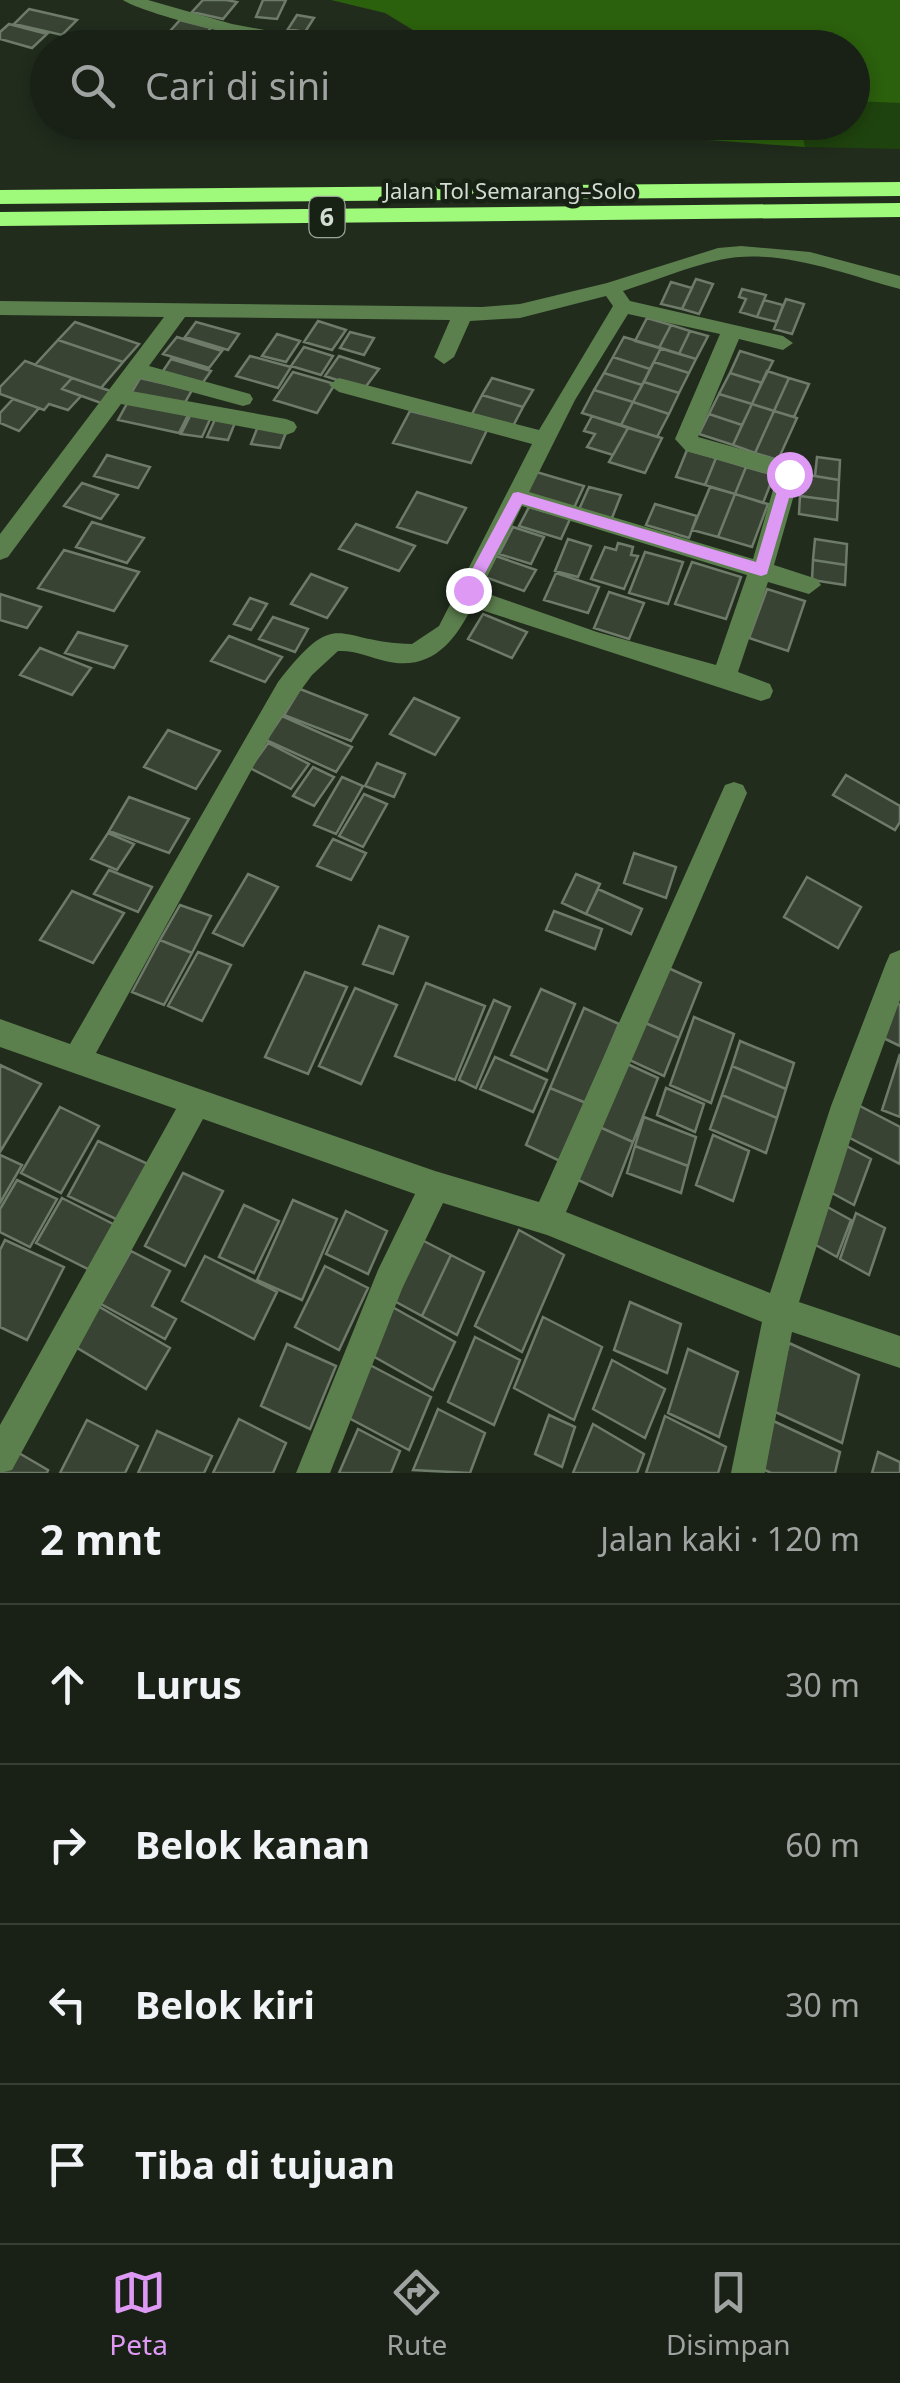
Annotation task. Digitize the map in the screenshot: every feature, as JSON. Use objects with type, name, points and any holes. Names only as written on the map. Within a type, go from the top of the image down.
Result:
[{"type":"highway","name":"Jalan Tol Semarang–Solo","points":[[0,220],[653,204],[900,189]]},
{"type":"highway","name":"Jalan Tol Semarang–Solo","points":[[0,198],[900,210]]},
{"type":"street","points":[[131,0],[236,30]]},
{"type":"street","points":[[0,308],[462,314],[520,311],[617,297],[697,260],[742,251],[817,259],[900,283]]},
{"type":"street","points":[[617,297],[782,343]]},
{"type":"street","points":[[75,1062],[168,904],[270,715],[322,648],[342,641],[398,655],[421,654],[433,649],[447,633],[617,297]]},
{"type":"street","points":[[0,551],[178,312]]},
{"type":"street","points":[[444,357],[462,314]]},
{"type":"street","points":[[724,677],[788,486],[788,472],[694,446],[686,438],[732,330]]},
{"type":"street","points":[[135,367],[156,378],[243,399]]},
{"type":"street","points":[[340,385],[544,439]]},
{"type":"street","points":[[115,395],[286,427]]},
{"type":"street","points":[[518,497],[809,585]]},
{"type":"street","points":[[466,596],[760,691]]},
{"type":"street","points":[[547,1220],[734,793]]},
{"type":"street","points":[[748,1473],[780,1312],[846,1106],[900,964]]},
{"type":"street","points":[[0,1032],[75,1062],[435,1186],[547,1220],[721,1292],[900,1352]]},
{"type":"street","points":[[0,1458],[196,1102]]},
{"type":"street","points":[[313,1473],[390,1280],[435,1186]]},
{"type":"green space","points":[[331,0],[900,0],[900,103],[870,102],[870,30],[413,30],[385,13]]},
{"type":"green space","points":[[870,99],[900,103],[900,149],[805,147],[804,140],[870,140]]},
{"type":"green space","points":[[708,140],[804,140],[805,147]]},
{"type":"building","points":[[203,0],[237,2],[223,19],[192,12]]},
{"type":"building","points":[[263,0],[286,0],[277,19],[256,17]]},
{"type":"building","points":[[29,9],[77,20],[67,30],[40,30],[14,24]]},
{"type":"building","points":[[297,15],[314,18],[306,30],[288,29]]},
{"type":"building","points":[[180,20],[211,28],[209,30],[171,30]]},
{"type":"building","points":[[9,24],[32,30],[30,47],[0,39],[0,32]]},
{"type":"building","points":[[696,279],[713,284],[699,314],[682,309]]},
{"type":"building","points":[[671,282],[692,288],[682,309],[661,304]]},
{"type":"building","points":[[742,289],[766,295],[757,317],[740,312],[746,299],[739,297]]},
{"type":"building","points":[[786,299],[804,304],[792,334],[774,329]]},
{"type":"building","points":[[764,300],[783,305],[777,322],[757,317]]},
{"type":"building","points":[[647,318],[671,325],[659,348],[635,341]]},
{"type":"building","points":[[318,321],[346,330],[332,350],[304,342]]},
{"type":"building","points":[[75,322],[139,344],[123,362],[58,340]]},
{"type":"building","points":[[196,322],[239,334],[228,350],[185,337]]},
{"type":"building","points":[[671,325],[690,331],[679,354],[659,348]]},
{"type":"building","points":[[690,331],[708,336],[696,359],[679,354]]},
{"type":"building","points":[[350,332],[374,338],[364,355],[340,348]]},
{"type":"building","points":[[277,334],[300,341],[286,362],[262,356]]},
{"type":"building","points":[[177,337],[222,351],[209,368],[163,354]]},
{"type":"building","points":[[624,337],[661,348],[650,369],[613,357]]},
{"type":"building","points":[[58,340],[123,362],[101,388],[35,365]]},
{"type":"building","points":[[304,347],[333,356],[321,375],[291,366]]},
{"type":"building","points":[[661,348],[696,359],[689,373],[654,362]]},
{"type":"building","points":[[740,351],[773,361],[762,383],[730,373]]},
{"type":"building","points":[[250,356],[291,367],[278,388],[236,376]]},
{"type":"building","points":[[339,356],[379,369],[364,389],[325,376]]},
{"type":"building","points":[[613,357],[650,369],[642,385],[604,373]]},
{"type":"building","points":[[171,359],[211,371],[199,388],[159,377]]},
{"type":"building","points":[[25,361],[72,378],[62,389],[81,396],[68,410],[49,404],[44,410],[0,394],[0,387]]},
{"type":"building","points":[[654,362],[689,373],[679,393],[644,382]]},
{"type":"building","points":[[767,371],[789,378],[774,411],[752,404]]},
{"type":"building","points":[[293,372],[335,384],[317,413],[274,400]]},
{"type":"building","points":[[604,373],[642,385],[633,402],[594,390]]},
{"type":"building","points":[[730,373],[762,383],[752,404],[719,394]]},
{"type":"building","points":[[72,378],[111,391],[101,403],[62,389]]},
{"type":"building","points":[[140,378],[192,390],[183,406],[130,395]]},
{"type":"building","points":[[492,378],[533,390],[523,407],[482,395]]},
{"type":"building","points":[[789,378],[809,384],[794,417],[774,411]]},
{"type":"building","points":[[644,382],[679,393],[669,414],[633,402]]},
{"type":"building","points":[[594,390],[633,402],[621,425],[582,413]]},
{"type":"building","points":[[719,394],[752,404],[742,425],[709,414]]},
{"type":"building","points":[[482,395],[523,407],[513,426],[472,414]]},
{"type":"building","points":[[13,399],[39,408],[19,431],[0,423],[0,413]]},
{"type":"building","points":[[129,400],[189,413],[179,433],[118,420]]},
{"type":"building","points":[[633,402],[669,414],[657,437],[621,425]]},
{"type":"building","points":[[752,404],[774,411],[755,453],[733,445]]},
{"type":"building","points":[[410,411],[487,430],[471,463],[393,443]]},
{"type":"building","points":[[774,411],[797,418],[778,460],[755,453]]},
{"type":"building","points":[[192,412],[212,415],[202,437],[181,434]]},
{"type":"building","points":[[709,414],[742,425],[733,445],[699,434]]},
{"type":"building","points":[[592,416],[628,428],[613,455],[587,447],[595,434],[584,431]]},
{"type":"building","points":[[216,417],[236,420],[228,440],[207,437]]},
{"type":"building","points":[[258,426],[287,430],[280,448],[251,444]]},
{"type":"building","points":[[628,428],[662,438],[645,473],[609,462]]},
{"type":"building","points":[[687,450],[716,458],[705,485],[676,477]]},
{"type":"building","points":[[107,455],[150,467],[138,488],[94,476]]},
{"type":"building","points":[[817,457],[840,460],[839,480],[815,476]]},
{"type":"building","points":[[716,458],[746,467],[735,494],[705,485]]},
{"type":"building","points":[[746,467],[774,475],[763,503],[735,494]]},
{"type":"building","points":[[533,471],[584,486],[573,510],[521,494]]},
{"type":"building","points":[[802,474],[839,480],[838,501],[800,496]]},
{"type":"building","points":[[82,483],[118,495],[101,519],[64,506]]},
{"type":"building","points":[[589,487],[621,495],[610,523],[577,514]]},
{"type":"building","points":[[710,487],[735,494],[718,537],[692,530]]},
{"type":"building","points":[[417,492],[466,508],[447,543],[397,527]]},
{"type":"building","points":[[735,494],[768,504],[752,547],[718,537]]},
{"type":"building","points":[[800,496],[838,501],[837,520],[799,514]]},
{"type":"building","points":[[655,504],[697,516],[689,538],[646,525]]},
{"type":"building","points":[[529,507],[570,519],[561,539],[519,526]]},
{"type":"building","points":[[92,522],[144,538],[127,563],[76,547]]},
{"type":"building","points":[[356,524],[415,546],[399,571],[339,549]]},
{"type":"building","points":[[513,527],[544,537],[531,564],[499,554]]},
{"type":"building","points":[[568,539],[591,546],[578,577],[555,571]]},
{"type":"building","points":[[815,539],[847,544],[846,565],[813,560]]},
{"type":"building","points":[[618,543],[633,547],[631,555],[638,556],[624,589],[591,579],[605,547],[616,550]]},
{"type":"building","points":[[64,550],[139,572],[114,611],[38,588]]},
{"type":"building","points":[[645,552],[683,562],[668,604],[629,593]]},
{"type":"building","points":[[496,556],[536,570],[524,591],[485,577]]},
{"type":"building","points":[[813,560],[846,565],[845,585],[812,580]]},
{"type":"building","points":[[692,562],[741,577],[726,619],[675,604]]},
{"type":"building","points":[[556,573],[599,587],[588,613],[544,600]]},
{"type":"building","points":[[311,574],[347,588],[327,618],[291,604]]},
{"type":"building","points":[[767,589],[805,601],[788,651],[749,638]]},
{"type":"building","points":[[609,592],[644,603],[629,639],[594,628]]},
{"type":"building","points":[[0,594],[41,607],[27,628],[0,620]]},
{"type":"building","points":[[250,598],[267,604],[251,630],[234,624]]},
{"type":"building","points":[[483,614],[527,632],[512,658],[468,639]]},
{"type":"building","points":[[273,617],[308,629],[295,652],[259,639]]},
{"type":"building","points":[[78,632],[127,646],[114,668],[65,653]]},
{"type":"building","points":[[229,636],[282,657],[265,682],[211,661]]},
{"type":"building","points":[[40,648],[91,668],[72,695],[20,675]]},
{"type":"building","points":[[300,689],[367,715],[351,741],[284,715]]},
{"type":"building","points":[[414,698],[459,718],[435,755],[390,734]]},
{"type":"building","points":[[282,716],[352,747],[336,772],[266,740]]},
{"type":"building","points":[[168,730],[220,751],[196,789],[144,767]]},
{"type":"building","points":[[268,743],[309,764],[291,789],[250,768]]},
{"type":"building","points":[[377,763],[405,774],[394,797],[365,786]]},
{"type":"building","points":[[313,767],[334,777],[314,806],[293,796]]},
{"type":"building","points":[[846,775],[900,806],[900,822],[895,830],[833,795]]},
{"type":"building","points":[[342,777],[363,786],[336,834],[314,825]]},
{"type":"building","points":[[364,794],[387,804],[363,847],[339,836]]},
{"type":"building","points":[[129,797],[189,819],[169,853],[109,831]]},
{"type":"building","points":[[108,833],[134,844],[117,870],[91,859]]},
{"type":"building","points":[[333,839],[366,853],[351,880],[317,866]]},
{"type":"building","points":[[634,853],[676,867],[666,898],[624,883]]},
{"type":"building","points":[[109,870],[152,887],[138,912],[94,894]]},
{"type":"building","points":[[248,874],[278,887],[243,946],[213,933]]},
{"type":"building","points":[[576,874],[600,884],[586,914],[562,903]]},
{"type":"building","points":[[807,877],[861,907],[838,948],[784,917]]},
{"type":"building","points":[[598,889],[642,909],[631,934],[586,914]]},
{"type":"building","points":[[72,891],[124,913],[93,963],[40,940]]},
{"type":"building","points":[[180,905],[211,916],[192,953],[160,940]]},
{"type":"building","points":[[554,911],[602,929],[595,949],[546,930]]},
{"type":"building","points":[[379,926],[408,937],[393,974],[363,964]]},
{"type":"building","points":[[160,940],[192,953],[164,1005],[132,992]]},
{"type":"building","points":[[198,952],[231,965],[202,1021],[168,1006]]},
{"type":"building","points":[[664,966],[701,983],[679,1038],[641,1021]]},
{"type":"building","points":[[305,972],[347,987],[308,1074],[265,1057]]},
{"type":"building","points":[[426,983],[485,1006],[455,1080],[395,1056]]},
{"type":"building","points":[[355,988],[397,1005],[361,1084],[319,1066]]},
{"type":"building","points":[[541,989],[575,1004],[547,1071],[511,1055]]},
{"type":"building","points":[[888,999],[900,1005],[900,1046],[875,1034]]},
{"type":"building","points":[[494,1000],[510,1007],[476,1088],[459,1080]]},
{"type":"building","points":[[584,1008],[619,1024],[586,1103],[550,1088]]},
{"type":"building","points":[[694,1017],[734,1034],[711,1103],[670,1085]]},
{"type":"building","points":[[641,1021],[679,1038],[664,1076],[625,1058]]},
{"type":"building","points":[[740,1041],[794,1063],[786,1089],[732,1066]]},
{"type":"building","points":[[900,1054],[900,1117],[882,1110]]},
{"type":"building","points":[[495,1057],[547,1080],[533,1112],[480,1089]]},
{"type":"building","points":[[621,1061],[658,1078],[633,1142],[595,1125]]},
{"type":"building","points":[[0,1065],[41,1084],[0,1152]]},
{"type":"building","points":[[732,1066],[786,1089],[777,1118],[722,1095]]},
{"type":"building","points":[[550,1088],[586,1103],[562,1162],[526,1145]]},
{"type":"building","points":[[666,1088],[704,1104],[695,1132],[657,1115]]},
{"type":"building","points":[[722,1095],[777,1118],[766,1153],[710,1129]]},
{"type":"building","points":[[858,1105],[900,1127],[900,1164],[846,1136]]},
{"type":"building","points":[[60,1107],[99,1126],[61,1193],[21,1173]]},
{"type":"building","points":[[644,1117],[696,1137],[688,1166],[635,1146]]},
{"type":"building","points":[[595,1125],[633,1142],[612,1196],[574,1178]]},
{"type":"building","points":[[713,1135],[749,1151],[733,1201],[696,1185]]},
{"type":"building","points":[[98,1141],[148,1164],[118,1220],[68,1196]]},
{"type":"building","points":[[839,1142],[871,1159],[854,1205],[821,1187]]},
{"type":"building","points":[[635,1146],[688,1166],[681,1193],[627,1173]]},
{"type":"building","points":[[0,1155],[22,1165],[0,1203]]},
{"type":"building","points":[[183,1173],[223,1191],[185,1266],[145,1246]]},
{"type":"building","points":[[17,1180],[57,1199],[30,1247],[0,1232],[0,1209]]},
{"type":"building","points":[[62,1198],[115,1225],[90,1270],[36,1243]]},
{"type":"building","points":[[293,1200],[337,1219],[302,1300],[257,1280]]},
{"type":"building","points":[[822,1204],[851,1220],[837,1257],[807,1240]]},
{"type":"building","points":[[244,1205],[279,1221],[254,1273],[219,1257]]},
{"type":"building","points":[[346,1211],[387,1231],[368,1274],[326,1254]]},
{"type":"building","points":[[856,1213],[885,1228],[869,1275],[840,1259]]},
{"type":"building","points":[[519,1230],[564,1255],[522,1352],[475,1326]]},
{"type":"building","points":[[416,1237],[451,1255],[422,1316],[387,1297]]},
{"type":"building","points":[[5,1240],[64,1267],[27,1340],[0,1327],[0,1250]]},
{"type":"building","points":[[131,1251],[170,1271],[152,1306],[176,1319],[165,1339],[101,1304]]},
{"type":"building","points":[[451,1255],[484,1272],[457,1335],[422,1316]]},
{"type":"building","points":[[205,1256],[277,1292],[254,1339],[182,1301]]},
{"type":"building","points":[[325,1266],[368,1288],[339,1350],[295,1327]]},
{"type":"building","points":[[630,1302],[681,1324],[667,1373],[614,1350]]},
{"type":"building","points":[[387,1304],[455,1342],[433,1390],[364,1351]]},
{"type":"building","points":[[98,1306],[170,1348],[146,1389],[74,1346]]},
{"type":"building","points":[[543,1317],[602,1347],[574,1420],[514,1388]]},
{"type":"building","points":[[475,1337],[520,1360],[494,1425],[448,1402]]},
{"type":"building","points":[[789,1343],[859,1375],[842,1443],[771,1410]]},
{"type":"building","points":[[287,1344],[336,1366],[310,1429],[261,1406]]},
{"type":"building","points":[[688,1349],[738,1372],[719,1437],[668,1413]]},
{"type":"building","points":[[612,1360],[665,1389],[645,1438],[593,1409]]},
{"type":"building","points":[[368,1364],[431,1397],[409,1450],[345,1416]]},
{"type":"building","points":[[438,1409],[485,1433],[470,1473],[413,1470]]},
{"type":"building","points":[[549,1415],[575,1427],[562,1467],[535,1454]]},
{"type":"building","points":[[665,1416],[726,1447],[718,1473],[646,1473]]},
{"type":"building","points":[[767,1418],[840,1452],[835,1473],[771,1473],[754,1465]]},
{"type":"building","points":[[239,1419],[286,1443],[273,1473],[213,1473]]},
{"type":"building","points":[[87,1420],[138,1446],[125,1473],[60,1473]]},
{"type":"building","points":[[593,1424],[644,1454],[637,1473],[573,1473]]},
{"type":"building","points":[[358,1429],[400,1451],[391,1473],[339,1473]]},
{"type":"building","points":[[157,1431],[212,1456],[204,1473],[138,1473]]},
{"type":"building","points":[[12,1449],[48,1470],[47,1473],[0,1473]]},
{"type":"building","points":[[878,1452],[900,1462],[900,1473],[872,1473]]},
{"type":"route","points":[[468,590],[518,497],[761,570],[789,474]]}]
